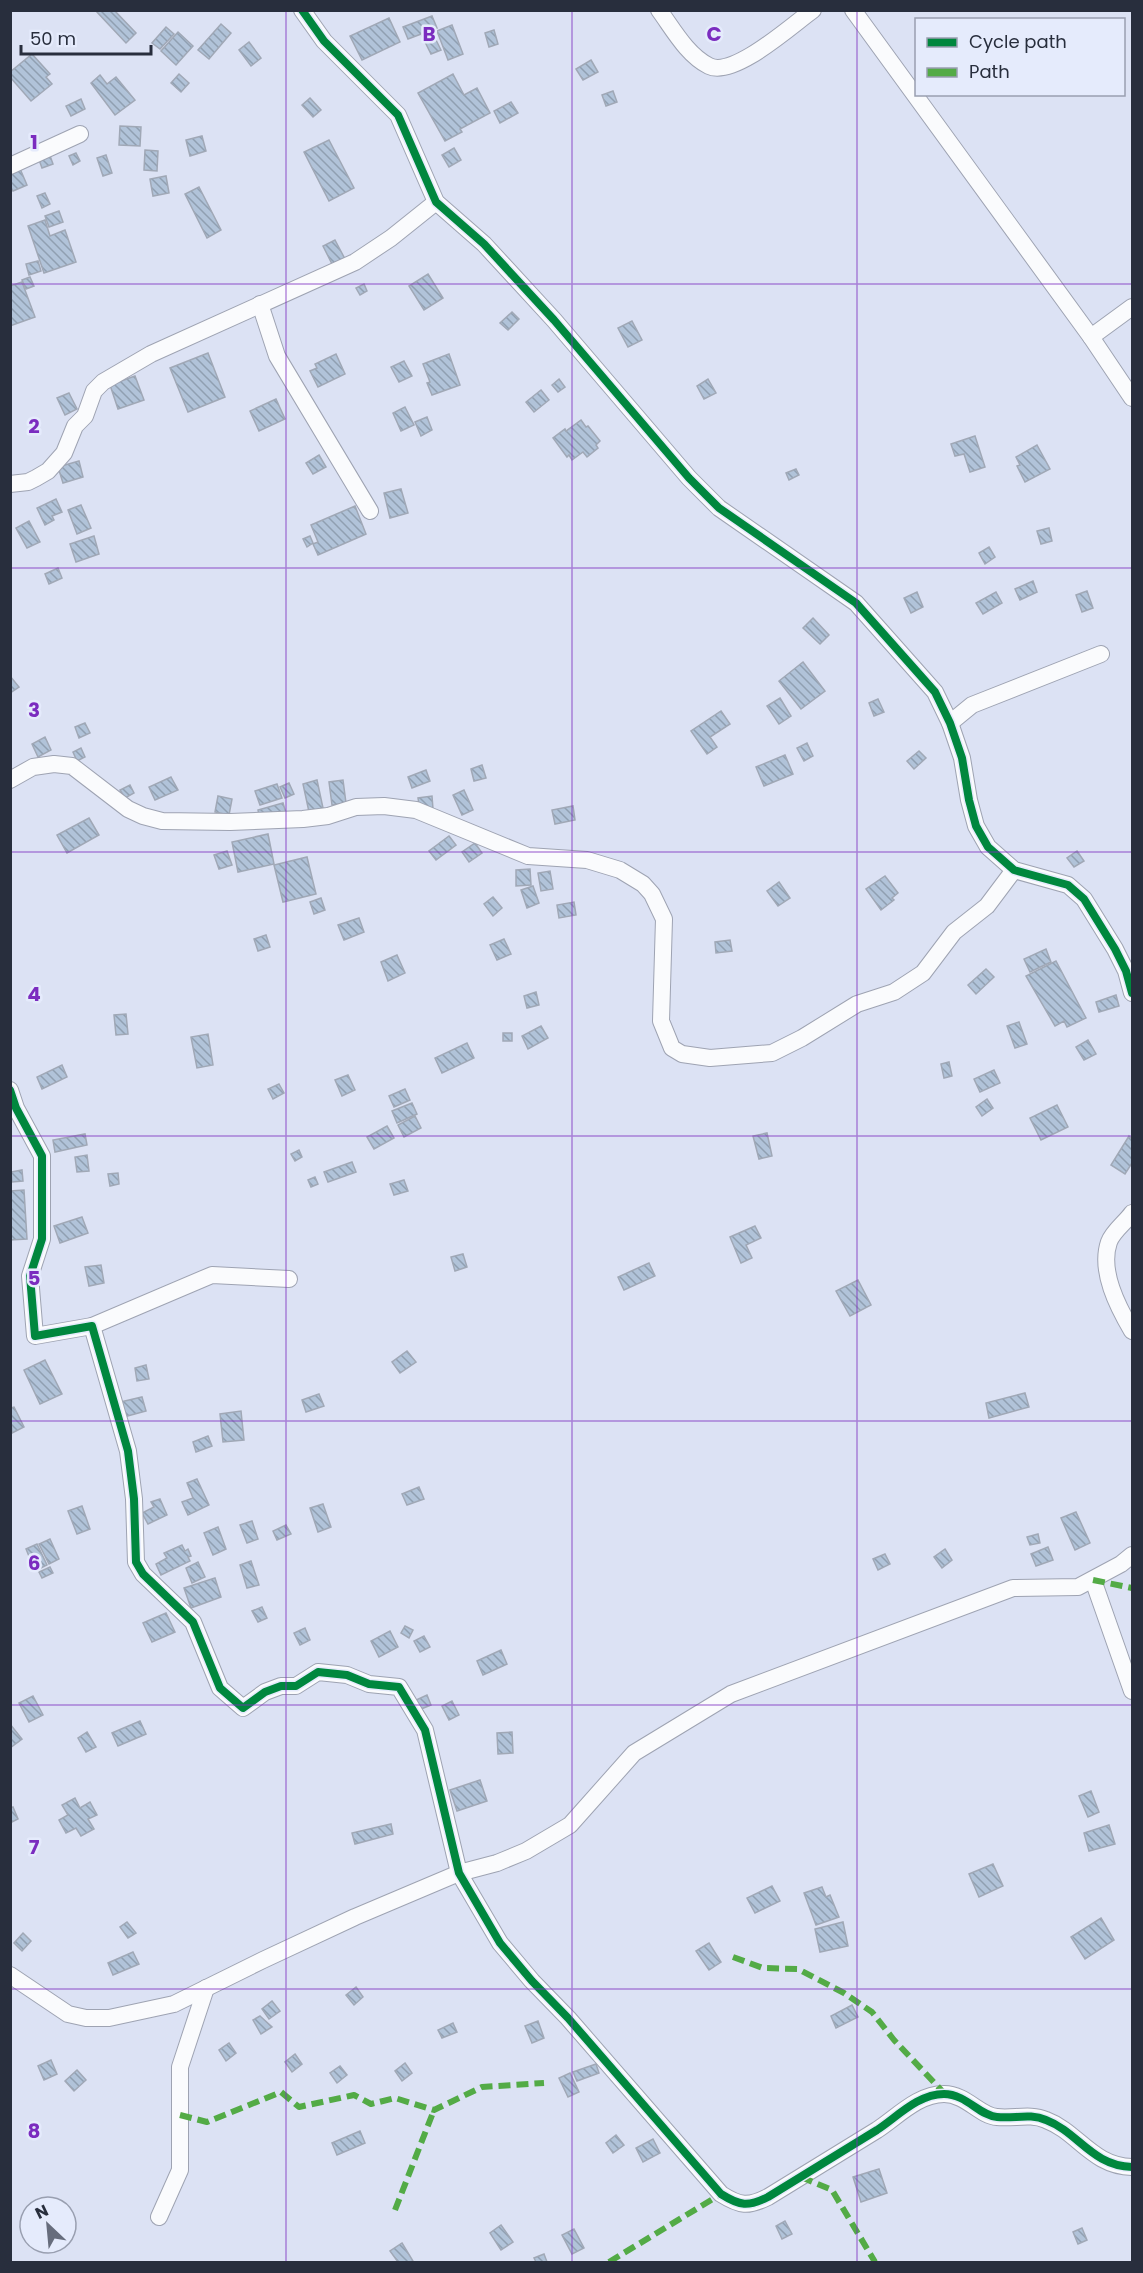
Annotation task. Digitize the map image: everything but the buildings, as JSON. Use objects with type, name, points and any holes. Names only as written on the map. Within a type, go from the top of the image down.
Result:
[{"type":"street","points":[[302,10],[324,41],[398,115],[436,202],[484,244],[568,337],[689,478],[719,508],[856,603],[935,693],[950,723],[962,758],[969,801],[976,826],[988,847],[1014,870],[1068,885],[1084,899],[1126,971],[1132,993]]},
{"type":"street","points":[[659,10],[689,50],[710,66],[719,68],[750,57],[813,10]]},
{"type":"street","points":[[853,10],[915,95]]},
{"type":"street","points":[[916,96],[1091,337],[1132,398]]},
{"type":"street","points":[[10,166],[80,134]]},
{"type":"street","points":[[10,484],[28,482],[48,471],[64,453],[75,426],[85,416],[94,391],[103,382],[151,354],[356,261],[392,238],[436,202]]},
{"type":"street","points":[[260,304],[277,356],[370,511]]},
{"type":"street","points":[[1091,337],[1132,307]]},
{"type":"street","points":[[950,723],[972,705],[1101,654]]},
{"type":"street","points":[[10,780],[33,767],[54,764],[72,766],[128,809],[162,821],[230,822],[303,819],[328,816],[356,807],[384,806],[416,810],[528,856],[587,860],[620,870],[643,884],[652,894],[664,919],[661,1021],[672,1048],[681,1054],[710,1058],[772,1053],[802,1038],[857,1004],[894,992],[923,973],[954,932],[987,906],[1014,870]]},
{"type":"street","points":[[10,1090],[16,1108],[42,1156],[42,1239],[30,1276],[35,1336],[92,1326],[212,1275],[289,1279]]},
{"type":"street","points":[[1132,1213],[1109,1242],[1106,1262],[1111,1287],[1132,1331]]},
{"type":"street","points":[[92,1326],[128,1451],[134,1499],[136,1562],[143,1574],[194,1622],[220,1688],[243,1708],[265,1692],[281,1686],[296,1686],[318,1672],[347,1675],[369,1684],[399,1687],[425,1730],[459,1873],[500,1943],[721,2194],[735,2203],[756,2203],[880,2128],[904,2109],[936,2094],[955,2095],[997,2118],[1023,2116],[1044,2119],[1058,2125],[1086,2150],[1103,2159],[1132,2167]]},
{"type":"street","points":[[10,1975],[68,2014],[86,2018],[109,2018],[174,2004],[345,1922],[459,1873],[497,1863],[526,1851],[570,1825],[634,1752],[731,1694],[1012,1588],[1078,1587],[1094,1580],[1132,1555]]},
{"type":"street","points":[[1094,1580],[1132,1691]]},
{"type":"street","points":[[159,2217],[180,2170],[180,2067],[206,1988]]},
{"type":"marked path","points":[[1093,1580],[1132,1588]]},
{"type":"marked path","points":[[733,1957],[763,1968],[798,1969],[844,1993],[872,2012],[894,2040],[945,2094]]},
{"type":"marked path","points":[[180,2115],[207,2122],[281,2092],[299,2107],[354,2095],[371,2104],[395,2098],[434,2110],[482,2087],[544,2083]]},
{"type":"marked path","points":[[395,2210],[434,2110]]},
{"type":"marked path","points":[[801,2177],[832,2190],[875,2262]]},
{"type":"marked path","points":[[609,2262],[721,2194]]},
{"type":"cycle path","points":[[302,10],[324,41],[398,115],[436,202],[484,244],[554,320],[689,478],[719,508],[856,603],[935,692],[950,723],[962,758],[976,826],[988,847],[1014,870],[1068,885],[1084,899],[1115,949],[1126,971],[1132,993]]},
{"type":"cycle path","points":[[10,1090],[16,1108],[42,1156],[42,1239],[30,1276],[35,1336],[92,1326],[128,1451],[134,1499],[136,1562],[143,1574],[193,1622],[220,1688],[243,1708],[265,1692],[281,1686],[296,1686],[318,1672],[347,1675],[369,1684],[399,1687],[425,1730],[459,1873],[500,1943],[721,2194],[744,2204],[768,2197],[877,2130],[908,2107],[925,2098],[944,2094],[959,2097],[991,2116],[1034,2117],[1046,2120],[1057,2125],[1106,2161],[1132,2167]]}]
